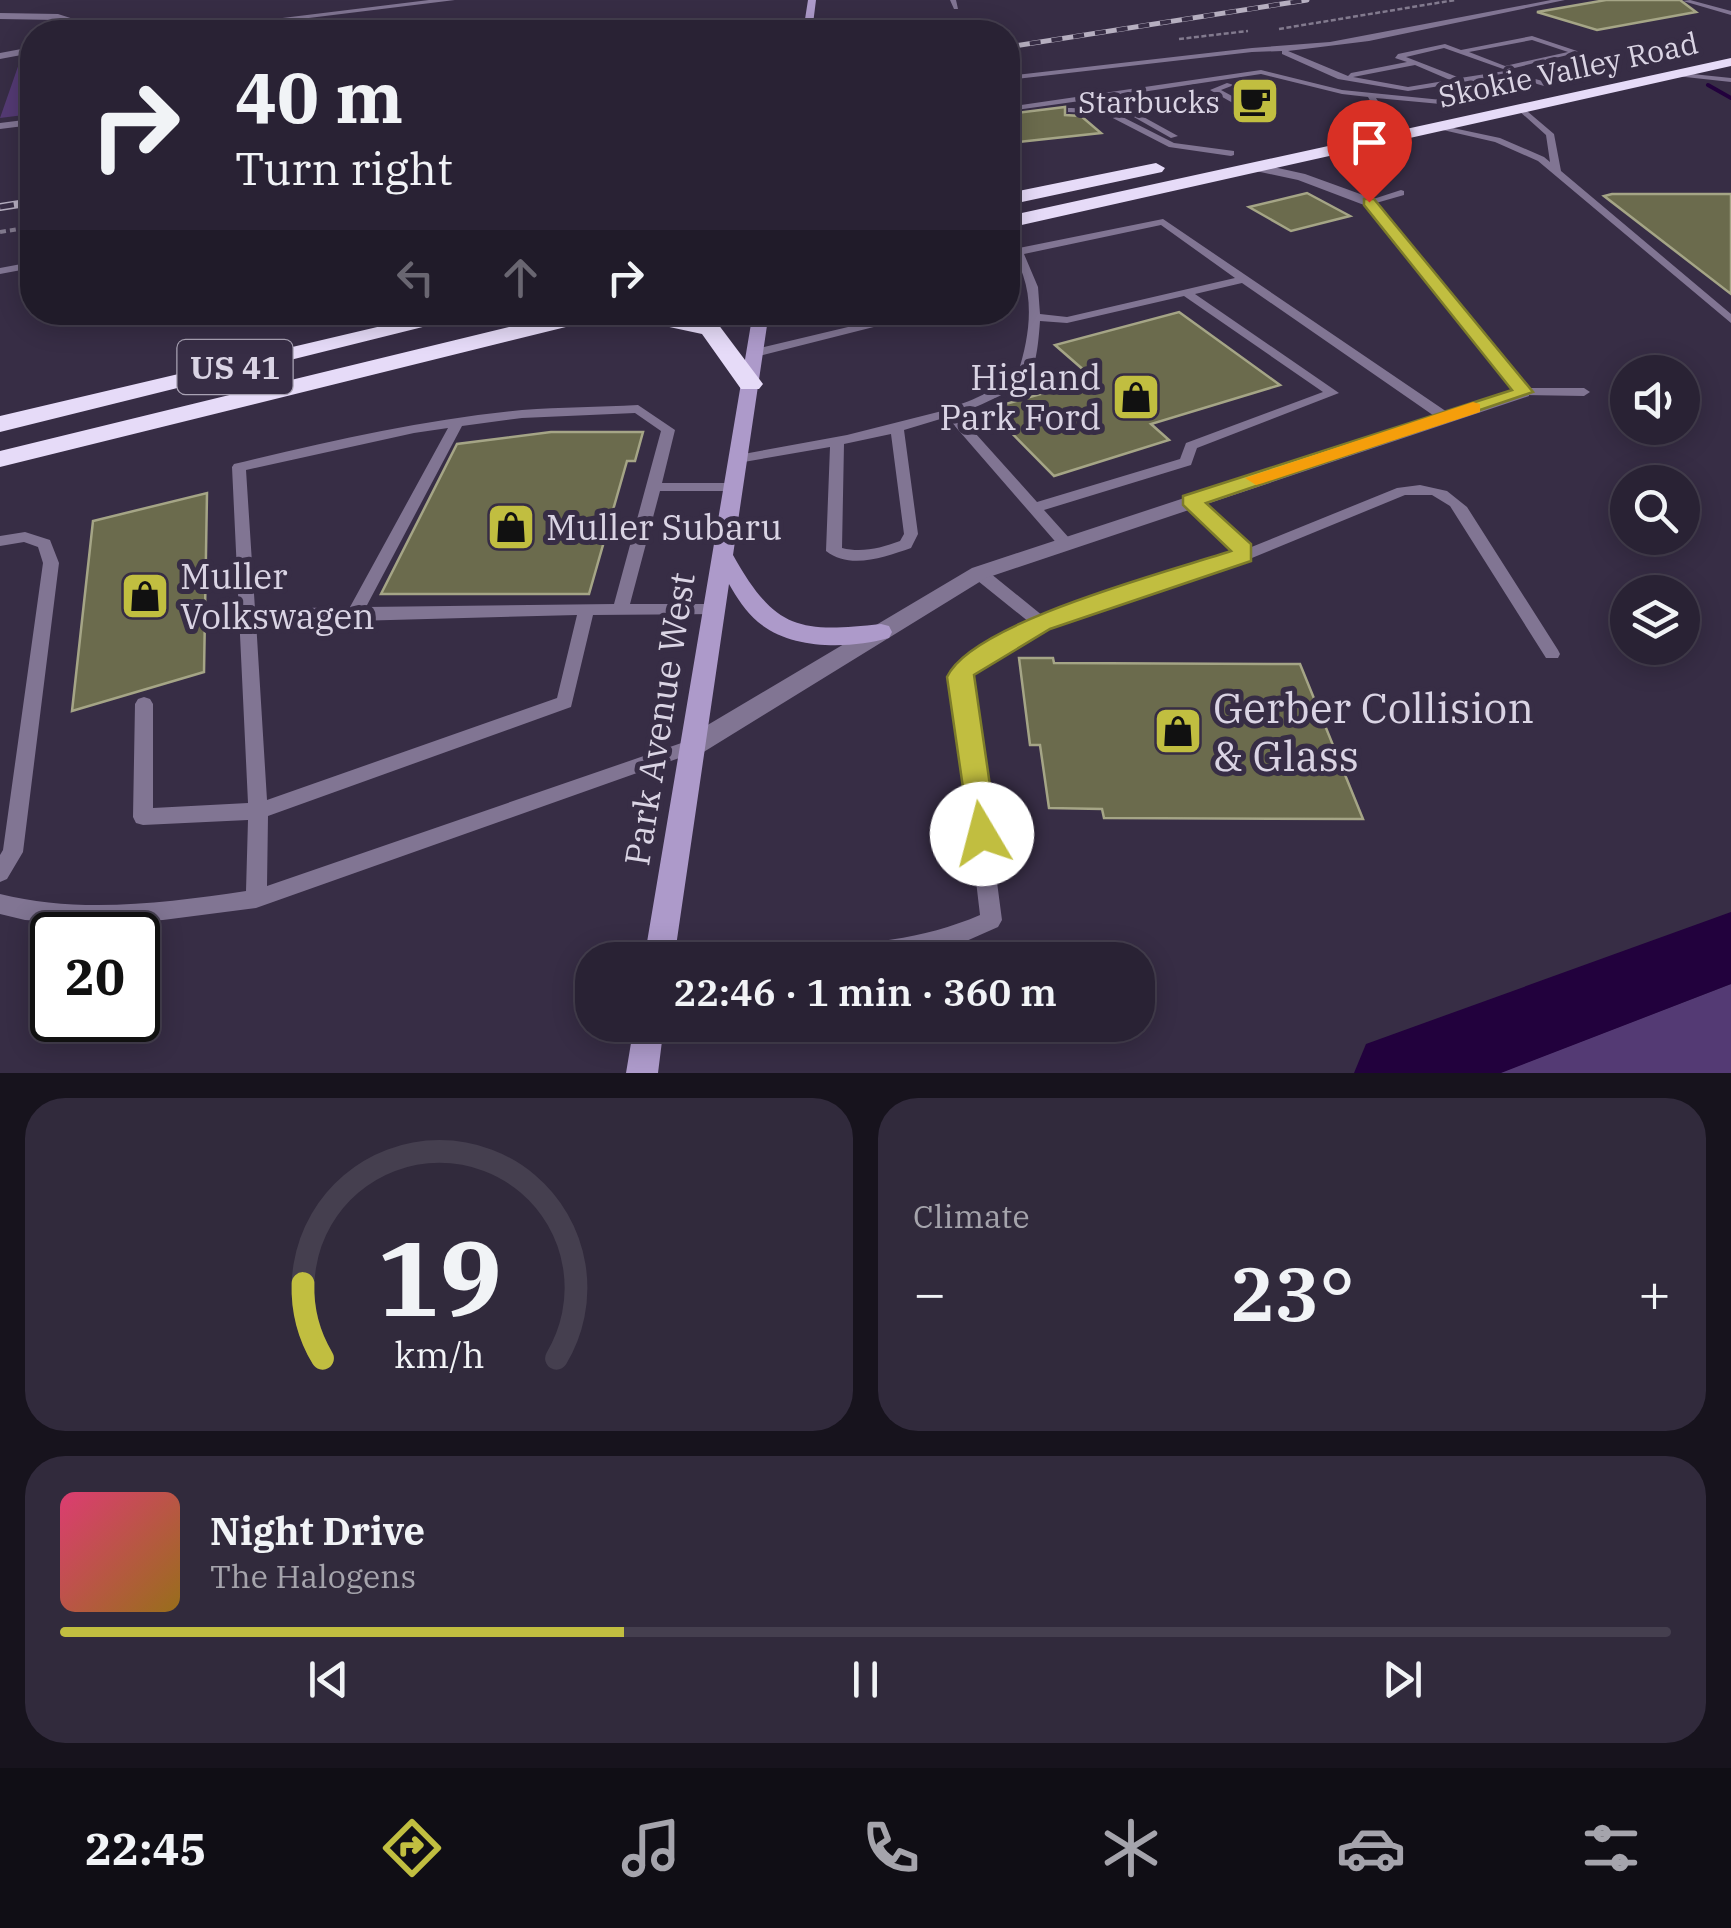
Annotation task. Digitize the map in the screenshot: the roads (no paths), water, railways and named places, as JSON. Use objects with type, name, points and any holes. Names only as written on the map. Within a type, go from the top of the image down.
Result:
[{"type":"highway","name":"Skokie Valley Road","points":[[1020,197],[1731,47]]},
{"type":"highway","name":"Skokie Valley Road","points":[[1020,219],[1724,63]]},
{"type":"highway","name":"US 41","points":[[0,424],[417,325]]},
{"type":"highway","name":"US 41","points":[[0,459],[546,325]]},
{"type":"highway","points":[[701,325],[710,328],[750,384]]},
{"type":"street","points":[[278,20],[449,0]]},
{"type":"street","points":[[0,16],[72,20]]},
{"type":"street","points":[[693,746],[978,572],[1524,392],[1369,202],[1302,177],[1255,167]]},
{"type":"street","name":"Park Avenue West","points":[[662,942],[759,325]]},
{"type":"street","points":[[723,554],[741,592],[766,620],[794,634],[881,632]]},
{"type":"street","points":[[642,1073],[647,1042]]},
{"type":"lane","points":[[1020,75],[1281,50],[1440,25],[1562,0]]},
{"type":"lane","points":[[1686,1],[1731,13]]},
{"type":"lane","points":[[1440,25],[1443,32],[1456,40],[1510,42]]},
{"type":"lane","points":[[1460,52],[1532,38],[1576,52],[1504,68]]},
{"type":"lane","points":[[1456,40],[1398,56],[1465,78],[1515,73]]},
{"type":"lane","points":[[1445,46],[1551,86]]},
{"type":"lane","points":[[1281,50],[1340,77],[1408,88],[1465,78]]},
{"type":"lane","points":[[1410,54],[1450,69]]},
{"type":"lane","points":[[1340,77],[1416,63]]},
{"type":"lane","points":[[1676,74],[1731,80],[1724,63]]},
{"type":"lane","points":[[1132,99],[1260,72],[1293,76],[1323,88],[1371,96],[1462,104]]},
{"type":"lane","points":[[1264,117],[1214,90],[1293,76]]},
{"type":"lane","points":[[1020,107],[1078,97],[1175,90]]},
{"type":"lane","points":[[1371,96],[1380,111],[1380,122]]},
{"type":"lane","points":[[1078,97],[1172,145],[1231,153]]},
{"type":"lane","points":[[1120,101],[1113,103],[1174,136]]},
{"type":"lane","points":[[1037,104],[1057,107]]},
{"type":"lane","points":[[1521,108],[1550,134],[1556,172]]},
{"type":"lane","points":[[1071,110],[1106,112]]},
{"type":"lane","points":[[1434,127],[1497,140],[1540,159],[1731,320]]},
{"type":"lane","points":[[1369,202],[1401,194]]},
{"type":"lane","points":[[1020,246],[1163,222],[1445,417]]},
{"type":"lane","points":[[738,459],[897,426],[1002,393],[1024,375],[1036,318],[1026,266],[1020,258]]},
{"type":"lane","points":[[1036,318],[1067,320],[1244,279]]},
{"type":"lane","points":[[1035,508],[1186,462],[1191,446],[1333,394],[1186,294]]},
{"type":"lane","points":[[855,325],[857,329]]},
{"type":"lane","points":[[755,353],[874,325]]},
{"type":"lane","points":[[1524,392],[1584,392]]},
{"type":"lane","points":[[256,899],[258,812],[239,468],[458,422],[638,409],[668,430],[622,609]]},
{"type":"lane","points":[[948,410],[1066,543]]},
{"type":"lane","points":[[354,615],[458,422]]},
{"type":"lane","points":[[837,441],[834,551],[843,556],[886,552],[906,544],[911,534],[897,426]]},
{"type":"lane","points":[[654,487],[734,487]]},
{"type":"lane","points":[[931,942],[974,930],[991,920],[960,677],[964,669],[1041,622],[1242,556],[1402,491],[1428,487],[1450,496],[1462,510],[1552,654]]},
{"type":"lane","points":[[1190,500],[1242,549],[1242,556]]},
{"type":"lane","points":[[0,541],[24,537],[46,544],[51,563],[13,852],[0,873]]},
{"type":"lane","points":[[978,572],[1041,622]]},
{"type":"lane","points":[[144,704],[143,818],[258,812],[564,702],[586,609]]},
{"type":"lane","points":[[247,615],[714,610]]},
{"type":"lane","points":[[0,904],[29,910],[117,912],[188,910],[256,899],[693,746]]},
{"type":"waterway","points":[[1708,85],[1731,98]]},
{"type":"waterway","points":[[1395,1073],[1731,948]]},
{"type":"railway","points":[[1020,45],[1307,0]]},
{"type":"railway","points":[[0,207],[20,204]]},
{"type":"place","name":"Starbucks","points":[[1255,101]]},
{"type":"place","name":"Higland Park Ford","points":[[1136,397]]},
{"type":"place","name":"Muller Subaru","points":[[511,527]]},
{"type":"place","name":"Muller Volkswagen","points":[[145,596]]},
{"type":"place","name":"Gerber Collision & Glass","points":[[1178,731]]}]
